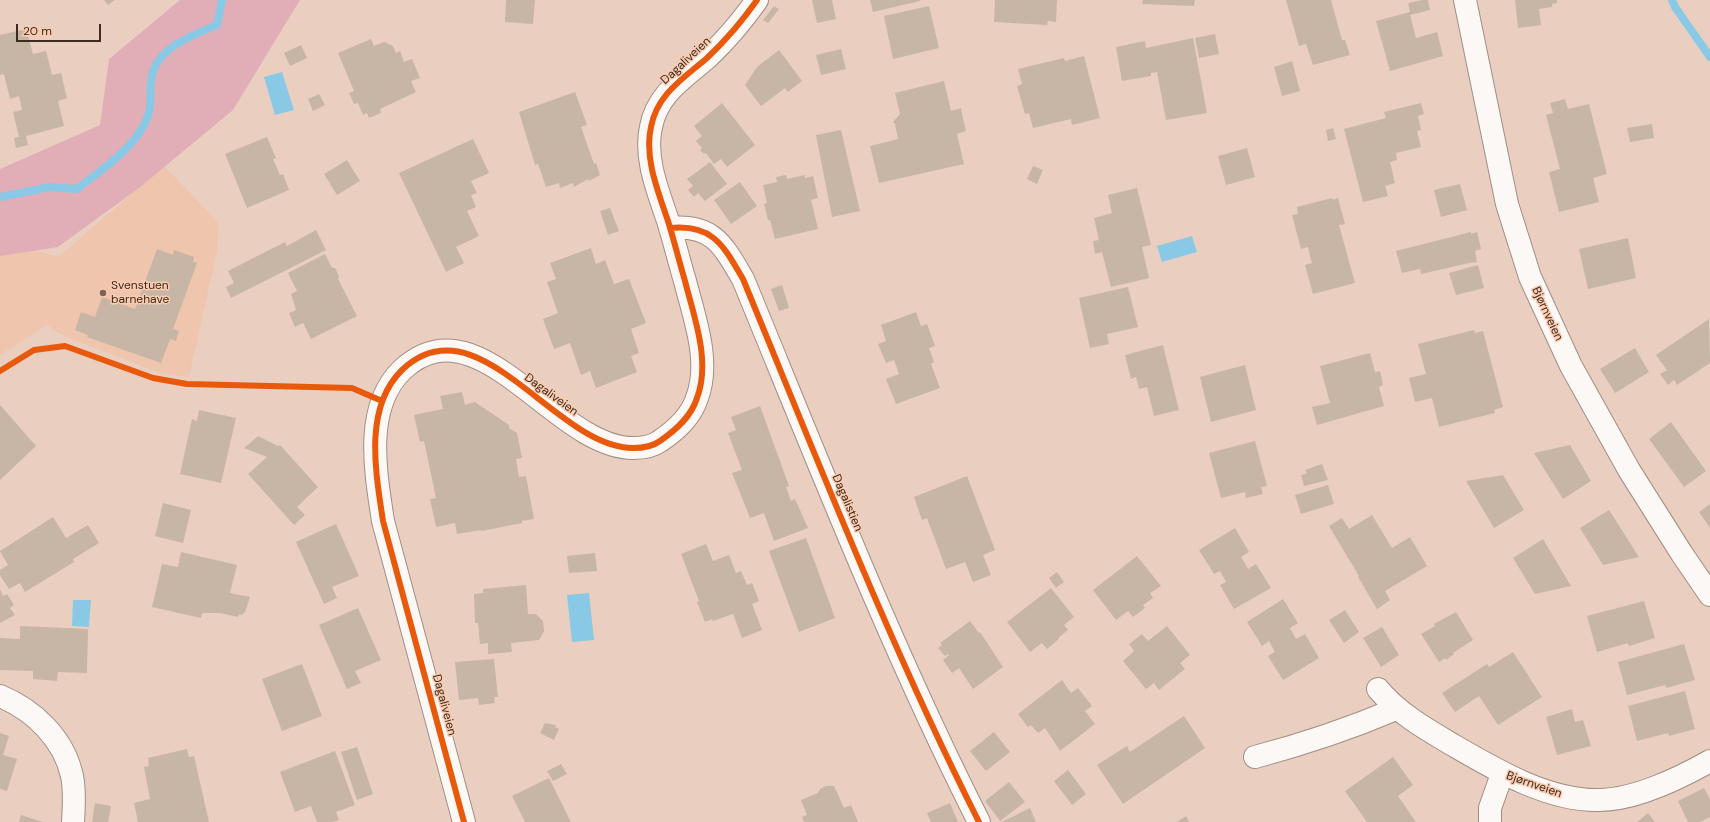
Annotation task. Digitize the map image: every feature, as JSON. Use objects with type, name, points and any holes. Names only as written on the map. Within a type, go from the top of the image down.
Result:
[{"type":"street","name":"Dagaliveien","points":[[464,822],[383,521],[377,480],[376,444],[378,419],[382,401],[397,375],[408,364],[438,350],[454,350],[469,354],[488,362],[571,423],[594,438],[611,445],[626,448],[642,448],[657,443],[679,426],[691,412],[698,398],[702,381],[702,361],[697,326],[652,169],[650,129],[654,114],[662,98],[680,79],[708,57],[757,0]]},
{"type":"street","name":"Bjørnveien","points":[[1465,0],[1507,204],[1530,277],[1571,366],[1629,470],[1682,554],[1710,595]]},
{"type":"street","name":"Dagalistien","points":[[670,228],[687,226],[700,229],[710,235],[731,258],[743,279],[884,618],[947,758],[979,822]]},
{"type":"street","name":"Bjørnveien","points":[[1378,690],[1396,708],[1502,774],[1559,795],[1581,799],[1600,800],[1624,797],[1648,789],[1710,762]]},
{"type":"street","points":[[0,696],[25,710],[41,723],[56,739],[66,755],[72,776],[73,822]]},
{"type":"street","points":[[1255,757],[1298,746],[1352,728],[1396,708]]},
{"type":"street","points":[[1490,822],[1490,808],[1502,774]]},
{"type":"shaded area","points":[[180,0],[300,0],[233,110],[139,188],[58,247],[0,256],[0,169],[100,125],[109,59]]},
{"type":"shaded area","name":"Svenstuen barnehave","points":[[164,166],[219,223],[217,251],[189,377],[160,373],[64,336],[47,325],[0,355],[0,240],[58,257]]},
{"type":"water","points":[[282,72],[294,110],[275,115],[264,77]]},
{"type":"water","points":[[1192,236],[1197,252],[1162,262],[1157,246]]},
{"type":"water","points":[[589,593],[594,640],[572,642],[567,595]]},
{"type":"water","points":[[73,600],[91,600],[89,627],[72,626]]},
{"type":"building","points":[[104,0],[115,0],[108,5]]},
{"type":"building","points":[[506,0],[535,0],[533,24],[505,22]]},
{"type":"building","points":[[812,0],[832,0],[836,19],[817,23]]},
{"type":"building","points":[[870,0],[920,0],[920,1],[873,12]]},
{"type":"building","points":[[995,0],[1057,0],[1056,22],[1048,21],[1047,25],[994,22]]},
{"type":"building","points":[[1143,0],[1195,0],[1194,6],[1142,4]]},
{"type":"building","points":[[1286,0],[1331,0],[1342,40],[1345,40],[1350,55],[1313,65],[1306,44],[1299,46]]},
{"type":"building","points":[[1428,0],[1430,10],[1410,15],[1416,38],[1437,32],[1443,56],[1390,71],[1376,21],[1410,12],[1408,3]]},
{"type":"building","points":[[1515,0],[1557,0],[1557,3],[1552,4],[1552,7],[1539,9],[1541,25],[1518,28]]},
{"type":"building","points":[[774,6],[779,9],[768,23],[763,20]]},
{"type":"building","points":[[929,6],[939,48],[893,59],[884,16]]},
{"type":"building","points":[[26,29],[33,54],[46,51],[52,75],[61,73],[67,98],[58,101],[64,126],[26,136],[28,145],[16,148],[14,138],[19,137],[13,112],[22,110],[19,96],[10,99],[4,74],[0,75],[0,35]]},
{"type":"building","points":[[1215,34],[1219,54],[1199,58],[1195,38]]},
{"type":"building","points":[[1193,38],[1207,113],[1166,120],[1157,72],[1151,73],[1151,76],[1122,81],[1116,47],[1145,41],[1146,48]]},
{"type":"building","points":[[371,39],[374,46],[384,42],[393,46],[396,53],[400,51],[404,62],[412,59],[420,78],[411,81],[416,92],[380,109],[381,113],[369,118],[367,113],[363,115],[358,103],[354,104],[349,93],[354,91],[338,53]]},
{"type":"building","points":[[301,45],[307,58],[290,66],[284,53]]},
{"type":"building","points":[[841,49],[846,69],[821,75],[816,55]]},
{"type":"building","points":[[779,50],[802,81],[788,92],[785,88],[761,106],[745,85],[757,67]]},
{"type":"building","points":[[1084,56],[1100,118],[1072,125],[1071,119],[1033,128],[1029,113],[1025,114],[1017,86],[1022,84],[1018,69],[1064,58],[1065,61]]},
{"type":"building","points":[[1292,61],[1300,91],[1282,96],[1274,67]]},
{"type":"building","points":[[944,81],[951,111],[961,108],[966,131],[957,134],[964,164],[879,183],[870,146],[898,139],[895,124],[893,122],[900,114],[895,93]]},
{"type":"building","points":[[575,92],[587,125],[581,127],[594,164],[596,163],[600,175],[589,181],[588,179],[574,187],[573,183],[560,188],[559,183],[546,187],[538,164],[535,165],[519,112]]},
{"type":"building","points":[[319,94],[325,105],[313,111],[308,99]]},
{"type":"building","points":[[1565,99],[1568,109],[1589,104],[1607,174],[1593,178],[1599,202],[1559,212],[1549,172],[1560,169],[1546,115],[1553,113],[1550,103]]},
{"type":"building","points":[[722,103],[755,145],[727,167],[721,159],[714,164],[706,153],[704,154],[700,150],[702,148],[696,141],[702,136],[694,126]]},
{"type":"building","points":[[1421,103],[1424,114],[1418,116],[1421,130],[1417,131],[1421,147],[1396,153],[1397,160],[1390,162],[1395,183],[1385,186],[1388,196],[1363,202],[1344,129],[1386,118],[1384,112]]},
{"type":"building","points":[[1652,124],[1654,138],[1630,142],[1627,128]]},
{"type":"building","points":[[1333,128],[1336,139],[1328,141],[1326,130]]},
{"type":"building","points":[[841,130],[860,211],[832,217],[816,135]]},
{"type":"building","points":[[267,137],[276,158],[273,159],[280,175],[283,174],[289,190],[247,208],[225,154]]},
{"type":"building","points":[[473,139],[489,173],[471,181],[477,193],[471,195],[476,207],[467,211],[479,236],[456,247],[464,263],[446,272],[399,173]]},
{"type":"building","points":[[1247,148],[1255,177],[1226,185],[1218,156]]},
{"type":"building","points":[[347,160],[360,181],[337,195],[324,174]]},
{"type":"building","points":[[710,162],[727,184],[705,201],[698,193],[694,197],[688,190],[693,186],[687,179]]},
{"type":"building","points":[[1033,166],[1043,170],[1037,184],[1027,179]]},
{"type":"building","points":[[786,175],[787,179],[805,175],[805,178],[813,176],[818,198],[811,200],[818,229],[775,239],[764,204],[767,203],[763,185],[777,182],[776,177]]},
{"type":"building","points":[[740,182],[757,206],[731,224],[714,200]]},
{"type":"building","points":[[1460,184],[1467,210],[1441,217],[1434,190]]},
{"type":"building","points":[[1137,188],[1151,245],[1142,247],[1149,278],[1111,287],[1102,252],[1095,254],[1093,241],[1099,240],[1094,218],[1112,213],[1108,195]]},
{"type":"building","points":[[1332,198],[1333,200],[1338,198],[1345,224],[1339,225],[1355,283],[1313,294],[1305,265],[1312,263],[1308,247],[1301,249],[1292,215],[1298,214],[1297,207]]},
{"type":"building","points":[[610,208],[619,231],[608,235],[600,211]]},
{"type":"building","points":[[316,230],[326,250],[231,298],[226,287],[234,283],[228,271],[285,242],[287,246]]},
{"type":"building","points":[[1471,232],[1471,234],[1477,232],[1481,249],[1475,251],[1477,262],[1421,274],[1420,269],[1402,273],[1396,251]]},
{"type":"building","points":[[1628,238],[1636,278],[1588,289],[1579,249]]},
{"type":"building","points":[[591,248],[596,264],[605,260],[614,284],[629,279],[646,323],[631,329],[639,353],[631,356],[637,372],[596,388],[590,371],[581,375],[570,343],[554,349],[543,319],[558,313],[547,282],[556,279],[550,263]]},
{"type":"building","points":[[157,249],[173,255],[174,250],[194,257],[193,262],[197,263],[173,329],[179,331],[176,341],[170,339],[161,363],[87,337],[88,335],[75,330],[81,312],[95,317],[102,297],[135,309]]},
{"type":"building","points":[[325,254],[332,268],[335,268],[339,276],[338,279],[357,316],[311,339],[303,323],[295,327],[289,313],[296,310],[291,294],[297,291],[288,273]]},
{"type":"building","points":[[1478,265],[1484,288],[1456,295],[1449,273]]},
{"type":"building","points":[[782,285],[789,308],[779,311],[771,289]]},
{"type":"building","points":[[1128,287],[1138,327],[1107,334],[1109,344],[1090,348],[1079,298]]},
{"type":"building","points":[[916,312],[921,326],[927,324],[935,346],[929,348],[934,362],[931,364],[940,388],[896,404],[886,379],[899,374],[894,360],[886,363],[878,344],[886,341],[881,325]]},
{"type":"building","points":[[1709,319],[1710,363],[1677,385],[1674,380],[1668,385],[1660,374],[1667,370],[1656,355]]},
{"type":"building","points":[[1474,330],[1475,333],[1483,331],[1503,407],[1494,410],[1495,413],[1439,427],[1432,398],[1415,402],[1409,378],[1426,374],[1418,344]]},
{"type":"building","points":[[1163,345],[1179,410],[1154,416],[1147,387],[1139,389],[1136,377],[1131,379],[1125,355]]},
{"type":"building","points":[[1635,348],[1649,372],[1615,393],[1600,369]]},
{"type":"building","points":[[1370,353],[1375,372],[1380,371],[1383,385],[1379,387],[1384,406],[1317,425],[1312,407],[1330,403],[1320,366]]},
{"type":"building","points":[[1245,365],[1256,410],[1211,422],[1200,377]]},
{"type":"building","points":[[462,392],[465,405],[475,402],[509,425],[509,428],[517,433],[522,458],[516,459],[519,477],[526,476],[534,519],[482,531],[457,534],[455,523],[436,527],[430,499],[436,498],[424,441],[420,442],[414,415],[443,409],[440,396]]},
{"type":"building","points":[[0,405],[36,446],[0,480]]},
{"type":"building","points":[[760,406],[789,486],[786,487],[791,501],[795,499],[808,528],[774,541],[764,513],[750,518],[732,473],[742,470],[728,433],[736,430],[731,417]]},
{"type":"building","points":[[199,410],[236,418],[221,483],[180,474],[192,419],[197,421]]},
{"type":"building","points":[[1671,422],[1706,471],[1684,487],[1649,439]]},
{"type":"building","points":[[258,436],[278,446],[280,445],[318,487],[297,507],[305,515],[294,525],[248,474],[267,457],[244,448]]},
{"type":"building","points":[[1255,441],[1267,486],[1261,487],[1263,494],[1246,498],[1245,492],[1221,498],[1209,453]]},
{"type":"building","points":[[1570,445],[1591,481],[1563,499],[1534,453]]},
{"type":"building","points":[[1322,464],[1328,480],[1304,486],[1301,475],[1307,473],[1305,470]]},
{"type":"building","points":[[1503,475],[1524,510],[1494,528],[1466,481]]},
{"type":"building","points":[[967,476],[995,550],[983,555],[991,575],[973,582],[965,562],[946,569],[927,518],[922,520],[914,497]]},
{"type":"building","points":[[1328,485],[1334,504],[1301,514],[1295,495]]},
{"type":"building","points":[[163,503],[191,510],[183,543],[155,536]]},
{"type":"building","points":[[1710,504],[1710,528],[1699,512]]},
{"type":"building","points":[[1609,510],[1639,557],[1603,565],[1580,528]]},
{"type":"building","points":[[1372,515],[1392,548],[1410,537],[1427,566],[1385,591],[1390,600],[1377,609],[1329,526],[1342,518],[1349,529]]},
{"type":"building","points":[[53,517],[66,538],[88,525],[99,543],[73,559],[74,562],[25,592],[20,583],[9,589],[0,575],[0,570],[8,565],[0,551]]},
{"type":"building","points":[[336,524],[359,576],[332,587],[337,598],[324,604],[296,542]]},
{"type":"building","points":[[1235,528],[1249,552],[1241,557],[1248,569],[1256,564],[1271,588],[1234,609],[1220,585],[1226,582],[1220,571],[1214,574],[1199,550]]},
{"type":"building","points":[[806,538],[835,618],[799,632],[769,551]]},
{"type":"building","points":[[1543,539],[1571,586],[1535,594],[1513,558]]},
{"type":"building","points":[[706,544],[713,561],[729,555],[736,573],[741,571],[747,585],[752,583],[759,601],[752,604],[762,630],[742,638],[733,614],[713,621],[712,619],[705,622],[697,602],[699,601],[681,554]]},
{"type":"building","points":[[181,552],[237,565],[230,593],[250,597],[245,612],[242,615],[239,614],[238,617],[220,613],[202,613],[201,618],[152,607],[162,564],[178,567]]},
{"type":"building","points":[[595,553],[597,571],[569,573],[567,556]]},
{"type":"building","points":[[1137,556],[1161,586],[1150,593],[1153,598],[1143,605],[1145,608],[1133,617],[1128,611],[1116,620],[1093,590]]},
{"type":"building","points":[[1057,572],[1064,582],[1056,588],[1049,578]]},
{"type":"building","points":[[526,585],[528,614],[536,614],[543,621],[544,631],[539,640],[511,643],[512,652],[488,654],[488,643],[480,644],[478,623],[475,623],[474,594],[483,593],[483,589]]},
{"type":"building","points":[[1051,588],[1074,617],[1064,625],[1068,630],[1047,649],[1042,643],[1030,652],[1007,622]]},
{"type":"building","points":[[0,589],[3,596],[7,594],[14,605],[10,608],[15,615],[0,623]]},
{"type":"building","points":[[1283,599],[1298,623],[1290,628],[1296,639],[1305,634],[1319,658],[1283,680],[1268,656],[1275,652],[1269,641],[1262,646],[1247,622]]},
{"type":"building","points":[[1644,601],[1655,638],[1629,646],[1628,643],[1597,652],[1587,616]]},
{"type":"building","points":[[358,608],[381,660],[355,671],[361,683],[347,689],[319,625]]},
{"type":"building","points":[[1345,610],[1359,632],[1344,643],[1329,620]]},
{"type":"building","points":[[1456,612],[1473,640],[1453,653],[1454,654],[1446,660],[1445,658],[1439,662],[1421,634],[1435,626],[1434,624]]},
{"type":"building","points":[[970,621],[979,633],[980,632],[1003,667],[973,689],[959,668],[952,673],[943,660],[949,655],[948,654],[945,656],[938,648],[942,645],[940,643]]},
{"type":"building","points":[[20,626],[88,629],[87,673],[58,672],[57,681],[33,679],[33,671],[0,670],[0,638],[20,639]]},
{"type":"building","points":[[1167,626],[1190,655],[1180,663],[1185,669],[1159,690],[1154,683],[1146,689],[1123,661],[1134,651],[1129,644],[1142,634],[1148,641]]},
{"type":"building","points":[[1382,627],[1399,655],[1381,667],[1363,638]]},
{"type":"building","points":[[1684,644],[1695,680],[1666,688],[1665,685],[1627,695],[1618,662]]},
{"type":"building","points":[[1513,652],[1542,697],[1498,725],[1479,696],[1455,712],[1442,693],[1487,664],[1489,667]]},
{"type":"building","points":[[494,659],[498,697],[494,697],[495,703],[479,705],[478,698],[459,700],[455,662]]},
{"type":"building","points":[[302,664],[322,716],[282,731],[262,679]]},
{"type":"building","points":[[1062,680],[1071,693],[1078,688],[1092,706],[1085,711],[1095,724],[1060,751],[1045,728],[1038,733],[1031,725],[1028,727],[1018,714]]},
{"type":"building","points":[[1685,691],[1695,729],[1669,736],[1668,733],[1637,741],[1628,706]]},
{"type":"building","points":[[1572,709],[1575,722],[1583,720],[1591,746],[1557,755],[1546,717]]},
{"type":"building","points":[[1184,716],[1205,748],[1123,804],[1097,765],[1127,746],[1130,752]]},
{"type":"building","points":[[545,723],[556,725],[555,727],[559,729],[554,740],[540,733]]},
{"type":"building","points":[[994,732],[1010,752],[986,771],[970,751]]},
{"type":"building","points":[[0,733],[9,736],[3,755],[17,759],[7,791],[0,789]]},
{"type":"building","points":[[357,747],[373,794],[357,800],[341,752]]},
{"type":"building","points":[[187,749],[189,757],[194,756],[209,822],[138,822],[134,803],[150,799],[144,767],[149,766],[148,758]]},
{"type":"building","points":[[335,751],[355,805],[336,812],[339,820],[332,822],[317,822],[311,806],[295,812],[280,772]]},
{"type":"building","points":[[1393,757],[1413,785],[1398,796],[1416,822],[1367,822],[1345,791]]},
{"type":"building","points":[[561,764],[567,774],[553,781],[547,771]]},
{"type":"building","points":[[1068,770],[1086,794],[1072,805],[1054,781]]},
{"type":"building","points":[[549,778],[571,822],[525,822],[512,796]]},
{"type":"building","points":[[1009,782],[1025,802],[1000,821],[985,801]]},
{"type":"building","points":[[826,786],[834,786],[844,808],[851,805],[858,822],[804,822],[802,817],[807,815],[801,800],[818,793],[820,789]]},
{"type":"building","points":[[1704,788],[1710,799],[1710,817],[1700,822],[1688,822],[1678,801]]},
{"type":"building","points":[[95,803],[111,806],[108,822],[92,822]]},
{"type":"building","points":[[950,803],[958,822],[931,822],[927,813]]},
{"type":"building","points":[[1030,808],[1036,822],[1001,822],[1014,816]]},
{"type":"building","points":[[1648,813],[1655,822],[1637,822]]},
{"type":"building","points":[[21,815],[43,822],[19,822]]},
{"type":"building","points":[[1186,816],[1189,822],[1177,822]]},
{"type":"waterway","points":[[0,197],[50,187],[77,189],[115,159],[132,142],[145,123],[150,108],[153,71],[158,61],[175,45],[217,25],[222,0]]},
{"type":"waterway","points":[[1672,0],[1675,7],[1710,57]]},
{"type":"cycle path","points":[[464,822],[383,521],[375,442],[377,422],[382,403],[390,385],[402,370],[431,353],[459,352],[488,363],[517,382],[575,426],[604,442],[633,448],[654,445],[672,432],[687,417],[697,398],[701,384],[702,354],[693,309],[653,174],[649,151],[651,127],[654,115],[665,96],[720,45],[740,23],[757,0]]},
{"type":"cycle path","points":[[670,228],[685,228],[707,233],[722,247],[743,279],[885,621],[946,756],[979,822]]},
{"type":"cycle path","points":[[0,371],[34,350],[65,346],[153,378],[187,384],[352,388],[382,401]]},
{"type":"place","name":"Svenstuen barnehave","points":[[103,293]]}]
